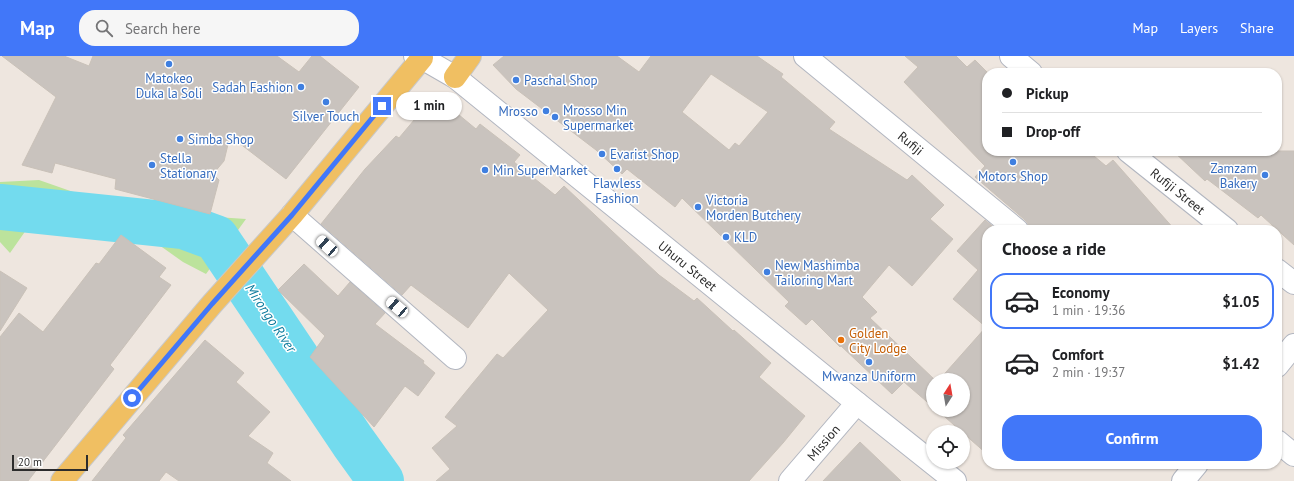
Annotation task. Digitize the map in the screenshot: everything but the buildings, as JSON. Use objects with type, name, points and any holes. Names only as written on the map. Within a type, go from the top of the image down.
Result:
[{"type":"main road","points":[[455,77],[470,56]]},
{"type":"main road","points":[[62,481],[212,304],[292,215],[419,57]]},
{"type":"street","name":"Rufiji","points":[[805,56],[1011,225]]},
{"type":"street","points":[[1011,56],[1025,68]]},
{"type":"street","name":"Uhuru Street","points":[[419,57],[455,77],[956,481]]},
{"type":"street","name":"Rufiji Street","points":[[1134,156],[1221,225]]},
{"type":"street","points":[[292,215],[455,358]]},
{"type":"street","points":[[1282,274],[1294,283]]},
{"type":"street","points":[[1282,360],[1294,345]]},
{"type":"street","name":"Mission","points":[[790,481],[858,403]]},
{"type":"street","points":[[1282,446],[1294,455]]},
{"type":"street","points":[[1183,481],[1193,469]]},
{"type":"green space","points":[[39,180],[99,201],[187,215],[246,219],[206,274],[183,262],[138,230],[88,232],[31,223],[10,253],[0,242],[0,182]]},
{"type":"waterway","name":"Mirongo River","points":[[0,207],[183,226],[216,238],[353,442],[381,481]]},
{"type":"place","name":"Matokeo Duka la Soli","points":[[169,64]]},
{"type":"place","name":"Paschal Shop","points":[[516,80]]},
{"type":"place","name":"Sadah Fashion","points":[[301,87]]},
{"type":"place","name":"Silver Touch","points":[[326,102]]},
{"type":"place","name":"Mrosso","points":[[546,111]]},
{"type":"place","name":"Mrosso Min Supermarket","points":[[555,117]]},
{"type":"place","name":"Simba Shop","points":[[180,139]]},
{"type":"place","name":"Evarist Shop","points":[[602,154]]},
{"type":"place","name":"Motors Shop","points":[[1013,162]]},
{"type":"place","name":"Stella Stationary","points":[[152,165]]},
{"type":"place","name":"Flawless Fashion","points":[[617,169]]},
{"type":"place","name":"Min SuperMarket","points":[[485,170]]},
{"type":"place","name":"Zamzam Bakery","points":[[1265,175]]},
{"type":"place","name":"Victoria Morden Butchery","points":[[698,207]]},
{"type":"place","name":"KLD","points":[[726,237]]},
{"type":"place","name":"New Mashimba Tailoring Mart","points":[[767,272]]},
{"type":"place","name":"Golden City Lodge","points":[[841,340]]},
{"type":"place","name":"Mwanza Uniform","points":[[869,362]]},
{"type":"route","points":[[132,398],[212,304],[292,215],[382,106]]}]
